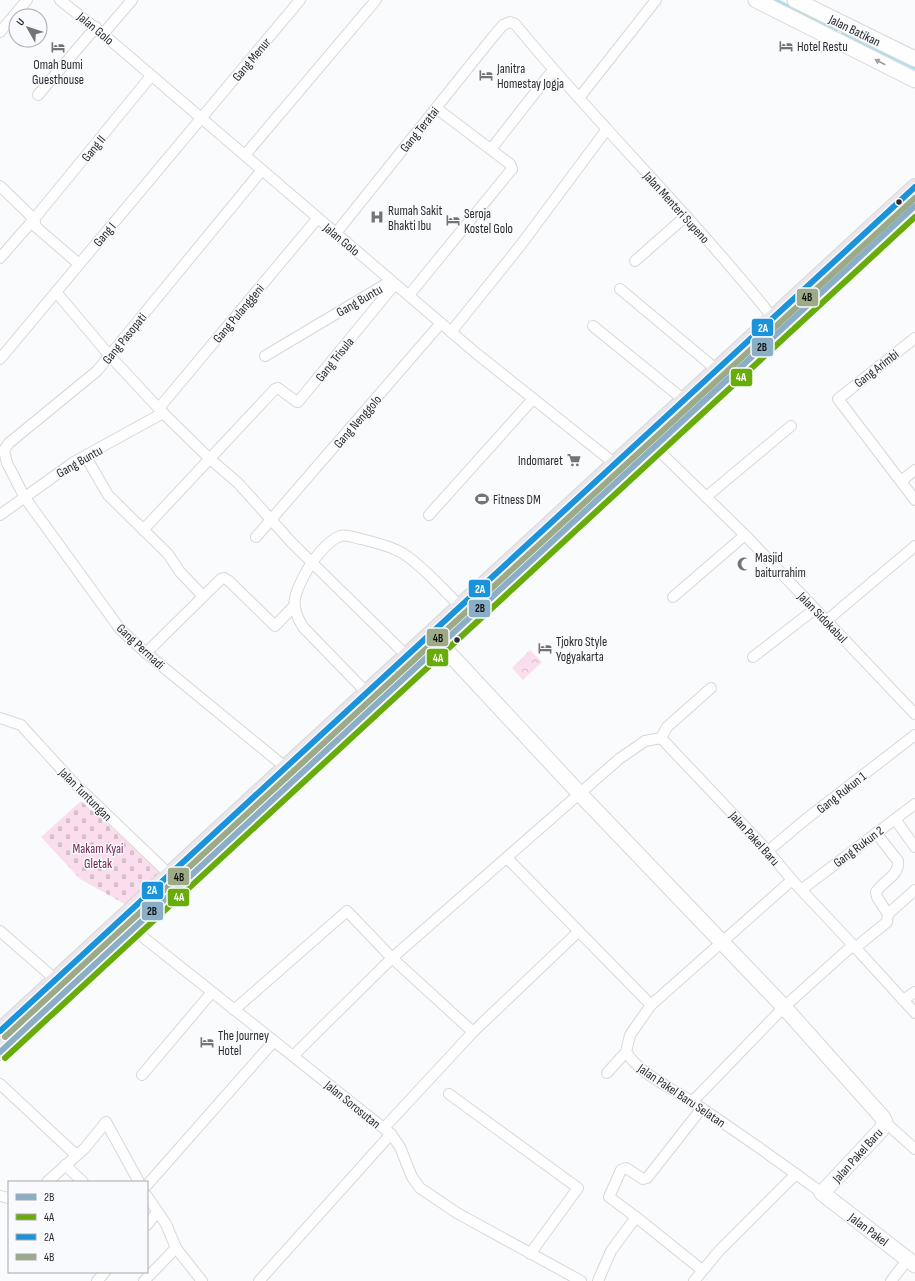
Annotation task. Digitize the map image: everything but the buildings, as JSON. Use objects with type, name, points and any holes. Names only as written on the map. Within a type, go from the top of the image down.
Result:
[{"type":"main road","points":[[650,442],[684,400],[915,187]]},
{"type":"main road","points":[[0,1052],[127,924],[621,468],[914,211]]},
{"type":"main road","points":[[0,1031],[56,980],[127,924],[170,875],[285,767],[367,693],[406,655],[436,639],[460,606],[621,468]]},
{"type":"street","points":[[0,32],[27,0]]},
{"type":"street","name":"Jalan Golo","points":[[60,0],[99,30],[451,332],[621,468]]},
{"type":"street","points":[[38,95],[99,30],[132,0]]},
{"type":"street","name":"Gang Menur","points":[[201,118],[300,0]]},
{"type":"street","points":[[245,155],[376,0]]},
{"type":"street","points":[[579,98],[656,0]]},
{"type":"street","name":"Jalan Batikan","points":[[756,0],[915,80]]},
{"type":"street","name":"Jalan Batikan","points":[[795,0],[915,59]]},
{"type":"street","name":"Jalan Menteri Supeno","points":[[503,25],[510,22],[515,24],[553,70],[686,216],[773,318]]},
{"type":"street","points":[[834,39],[842,23]]},
{"type":"street","name":"Gang Teratai","points":[[336,233],[503,25]]},
{"type":"street","points":[[491,149],[553,70]]},
{"type":"street","name":"Gang II","points":[[0,258],[34,219],[151,76]]},
{"type":"street","points":[[409,295],[512,169],[510,164],[436,108]]},
{"type":"street","name":"Gang I","points":[[0,359],[201,118]]},
{"type":"street","points":[[451,332],[520,246],[607,129]]},
{"type":"street","name":"Gang Pasopati","points":[[25,498],[7,463],[4,450],[9,443],[97,371],[262,170]]},
{"type":"street","points":[[0,186],[34,219],[36,227],[79,264]]},
{"type":"street","points":[[635,261],[686,216]]},
{"type":"street","name":"Gang Pulanggeni","points":[[161,410],[317,218]]},
{"type":"street","name":"Gang Buntu","points":[[265,356],[393,282]]},
{"type":"street","name":"Gang Trisula","points":[[210,459],[267,397],[278,388],[298,402],[393,282]]},
{"type":"street","points":[[620,289],[717,370]]},
{"type":"street","points":[[56,292],[110,356],[161,410],[210,459],[238,483],[312,562],[406,655]]},
{"type":"street","name":"Gang Nenggolo","points":[[256,537],[441,323]]},
{"type":"street","points":[[592,326],[684,400]]},
{"type":"street","name":"Gang Arimbi","points":[[901,481],[838,399],[915,338]]},
{"type":"street","points":[[429,515],[533,399]]},
{"type":"street","name":"Gang Buntu","points":[[0,515],[74,462],[86,457],[161,410]]},
{"type":"street","points":[[706,497],[791,426]]},
{"type":"street","name":"Jalan Sidokabul","points":[[650,442],[745,535],[915,714]]},
{"type":"street","points":[[86,457],[108,495],[168,554],[180,572],[203,596]]},
{"type":"street","points":[[143,530],[210,459]]},
{"type":"street","points":[[915,470],[901,481],[915,500]]},
{"type":"street","name":"Gang Permadi","points":[[25,498],[120,629],[146,653],[285,767]]},
{"type":"street","points":[[367,693],[303,628],[296,615],[294,607],[297,590],[312,562],[340,536],[344,535],[366,540],[402,553],[460,606]]},
{"type":"street","points":[[673,597],[745,535]]},
{"type":"street","points":[[826,621],[915,546]]},
{"type":"street","points":[[146,653],[203,596],[224,578],[274,626],[294,607]]},
{"type":"street","points":[[753,657],[815,609]]},
{"type":"street","name":"Jalan Pakel Baru","points":[[436,639],[580,794],[721,943],[784,1007],[885,1122],[881,1130],[822,1194]]},
{"type":"street","points":[[293,1056],[392,958],[470,889],[508,858],[619,759],[645,741],[661,738],[668,727],[711,688]]},
{"type":"street","name":"Jalan Tuntungan","points":[[0,718],[21,725],[72,781],[170,875]]},
{"type":"street","name":"Gang Rukun 1","points":[[768,851],[806,819],[915,735]]},
{"type":"street","name":"Jalan Pakel Baru","points":[[661,738],[768,851],[801,890],[915,1013]]},
{"type":"street","name":"Gang Rukun 2","points":[[801,890],[915,804]]},
{"type":"street","points":[[895,819],[915,847]]},
{"type":"street","points":[[876,833],[898,861],[898,871],[884,882],[876,892],[876,897],[888,914]]},
{"type":"street","points":[[508,858],[578,932],[651,1005]]},
{"type":"street","points":[[607,1073],[626,1052],[630,1035],[651,1005],[792,880]]},
{"type":"street","points":[[692,1102],[784,1007],[854,946],[887,922],[888,914],[915,890]]},
{"type":"street","points":[[234,1010],[347,911],[392,958],[473,1032]]},
{"type":"street","name":"Jalan Sorosutan","points":[[127,924],[387,1131],[400,1148],[412,1177],[420,1188],[457,1213],[581,1281]]},
{"type":"street","points":[[0,931],[56,980]]},
{"type":"street","points":[[260,1281],[473,1032],[578,932]]},
{"type":"street","points":[[142,1075],[212,992]]},
{"type":"street","points":[[903,1000],[915,992]]},
{"type":"street","points":[[148,1183],[274,1041]]},
{"type":"street","name":"Jalan Pakel Baru Selatan","points":[[626,1052],[632,1060],[650,1076],[702,1108],[822,1194]]},
{"type":"street","points":[[0,1084],[76,1155]]},
{"type":"street","points":[[449,1094],[578,1188],[530,1254]]},
{"type":"street","points":[[702,1108],[647,1178],[643,1179],[626,1168],[621,1170],[609,1197],[702,1270]]},
{"type":"street","points":[[48,1181],[76,1155],[106,1122],[138,1181]]},
{"type":"street","points":[[885,1122],[915,1149]]},
{"type":"street","points":[[65,1165],[82,1181]]},
{"type":"street","points":[[694,1281],[702,1270],[796,1174]]},
{"type":"street","name":"Jalan Pakel","points":[[822,1194],[913,1262]]},
{"type":"street","points":[[148,1198],[166,1224],[176,1248],[202,1281]]},
{"type":"street","points":[[148,1224],[157,1212]]},
{"type":"street","points":[[598,1281],[611,1251],[636,1217]]},
{"type":"street","points":[[144,1281],[176,1248]]},
{"type":"street","points":[[891,1281],[913,1262]]},
{"type":"street","points":[[97,1281],[104,1273]]},
{"type":"green space","points":[[530,650],[542,662],[523,680],[512,668]]},
{"type":"green space","name":"Makam Kyai Gletak","points":[[81,801],[165,874],[130,907],[80,879],[41,837]]},
{"type":"waterway","points":[[775,0],[836,30]]},
{"type":"waterway","points":[[843,33],[915,68]]},
{"type":"transit line","name":"2A","points":[[0,1031],[915,187]]},
{"type":"transit line","name":"4B","points":[[5,1037],[915,198]]},
{"type":"transit line","name":"2B","points":[[0,1052],[915,206]]},
{"type":"transit line","name":"4A","points":[[5,1058],[915,217]]},
{"type":"place","name":"Hotel Restu","points":[[786,46]]},
{"type":"place","name":"Omah Bumi Guesthouse","points":[[58,47]]},
{"type":"place","name":"Janitra Homestay Jogja","points":[[486,75]]},
{"type":"place","name":"Rumah Sakit Bhakti Ibu","points":[[377,217]]},
{"type":"place","name":"Seroja Kostel Golo","points":[[453,220]]},
{"type":"place","name":"Indomaret","points":[[574,460]]},
{"type":"place","name":"Fitness DM","points":[[482,499]]},
{"type":"place","name":"Masjid baiturrahim","points":[[744,564]]},
{"type":"place","name":"Tjokro Style Yogyakarta","points":[[545,648]]},
{"type":"place","name":"The Journey Hotel","points":[[207,1042]]}]
